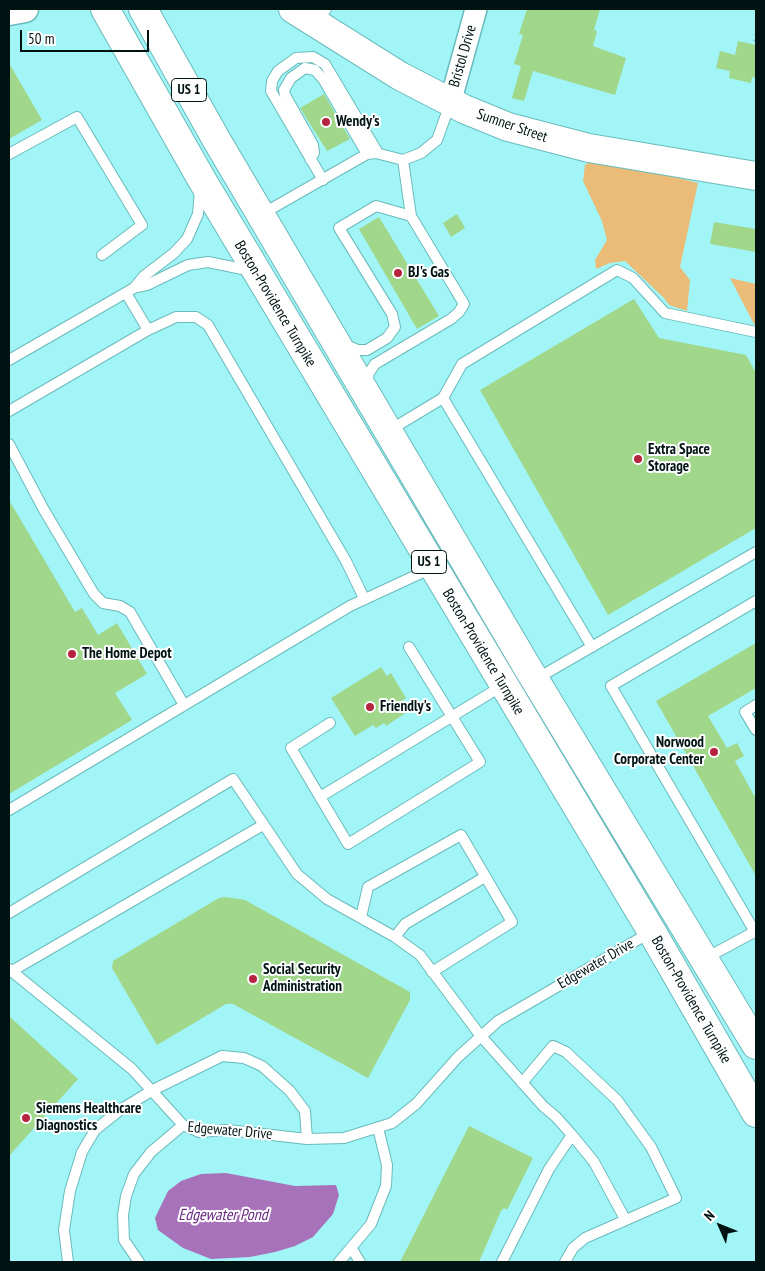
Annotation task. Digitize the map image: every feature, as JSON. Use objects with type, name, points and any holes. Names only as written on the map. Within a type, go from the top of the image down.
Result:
[{"type":"main road","name":"Boston-Providence Turnpike","points":[[105,9],[256,272],[652,932],[756,1113]]},
{"type":"main road","name":"Boston-Providence Turnpike","points":[[143,9],[216,139],[536,680],[756,1045]]},
{"type":"main road","name":"Sumner Street","points":[[293,9],[321,16],[400,76],[450,103],[508,127],[589,148],[756,176]]},
{"type":"street","points":[[9,12],[25,9]]},
{"type":"street","name":"Bristol Drive","points":[[450,103],[476,9]]},
{"type":"lane","points":[[324,180],[271,91],[272,81],[278,71],[289,62],[304,56],[317,58],[329,69],[378,153]]},
{"type":"lane","points":[[310,159],[314,153],[313,145],[284,90],[290,78],[305,68],[315,70],[323,79],[366,154]]},
{"type":"lane","points":[[262,214],[324,180],[366,154],[378,153],[403,160],[421,153],[437,140],[450,103]]},
{"type":"lane","points":[[9,154],[77,117],[142,225],[102,255]]},
{"type":"lane","points":[[367,393],[367,377],[375,364],[455,316],[463,307],[462,300],[411,216],[403,160]]},
{"type":"lane","points":[[9,360],[42,343],[130,290],[144,276],[174,254],[187,239],[198,214],[202,180]]},
{"type":"lane","points":[[334,337],[353,349],[367,350],[387,338],[394,326],[392,314],[339,228],[376,206],[411,216]]},
{"type":"lane","points":[[130,290],[147,286],[188,265],[208,262],[256,272]]},
{"type":"lane","points":[[389,431],[443,398],[462,364],[616,270],[633,278],[666,313],[756,332]]},
{"type":"lane","points":[[130,290],[148,330]]},
{"type":"lane","points":[[9,411],[148,330],[176,317],[196,317],[208,326],[346,561],[364,598]]},
{"type":"lane","points":[[443,398],[592,647]]},
{"type":"lane","points":[[9,444],[44,510],[94,594],[103,603],[120,606],[130,612],[184,705]]},
{"type":"lane","points":[[536,680],[756,552]]},
{"type":"lane","points":[[9,810],[364,598],[433,568]]},
{"type":"lane","points":[[705,959],[756,931],[611,686],[756,601]]},
{"type":"lane","points":[[330,723],[291,748],[348,844],[480,762],[409,648]]},
{"type":"lane","points":[[320,797],[503,686]]},
{"type":"lane","points":[[756,705],[745,712],[756,730]]},
{"type":"lane","points":[[9,913],[233,779],[297,874],[327,899],[395,937],[420,955],[480,1035],[522,1084],[572,1135],[594,1162],[624,1219]]},
{"type":"lane","points":[[183,1125],[132,1069],[10,970],[263,825]]},
{"type":"lane","points":[[361,917],[368,887],[461,835],[512,922],[432,972]]},
{"type":"lane","points":[[395,937],[405,924],[485,876]]},
{"type":"lane","name":"Edgewater Drive","points":[[135,1261],[124,1240],[122,1215],[129,1188],[134,1174],[151,1152],[183,1125],[199,1132],[228,1130],[307,1139],[344,1138],[392,1123],[416,1104],[480,1035],[498,1021],[652,932]]},
{"type":"lane","points":[[522,1084],[552,1046],[566,1052],[617,1100],[650,1147],[676,1198],[624,1219],[585,1238],[574,1248],[565,1262]]},
{"type":"lane","points":[[68,1262],[64,1230],[70,1191],[82,1152],[95,1130],[120,1110],[153,1090],[222,1056],[244,1058],[262,1066],[290,1091],[305,1111],[307,1139]]},
{"type":"lane","points":[[339,1262],[352,1249],[371,1224],[386,1186],[387,1165],[378,1128]]},
{"type":"lane","points":[[502,1262],[548,1169],[572,1135]]},
{"type":"lane","points":[[352,1249],[360,1262]]},
{"type":"path","points":[[756,34],[754,42],[756,42]]},
{"type":"shaded area","points":[[598,157],[698,183],[680,267],[690,280],[687,311],[669,305],[625,261],[610,263],[596,269],[595,260],[607,240],[602,221],[583,181],[585,165]]},
{"type":"shaded area","points":[[730,278],[756,284],[756,325],[754,324]]},
{"type":"water","name":"Edgewater Pond","points":[[226,1173],[295,1186],[336,1185],[339,1195],[333,1214],[313,1237],[295,1246],[250,1257],[211,1259],[183,1248],[158,1230],[155,1218],[168,1191],[181,1181],[201,1174]]},
{"type":"building","points":[[527,9],[600,9],[594,30],[597,31],[593,46],[626,58],[615,95],[533,71],[524,101],[512,98],[521,66],[514,64],[523,35],[519,34]]},
{"type":"building","points":[[738,41],[756,45],[756,78],[752,77],[751,83],[729,78],[730,71],[716,68],[720,51],[735,55]]},
{"type":"building","points":[[9,63],[42,120],[9,139]]},
{"type":"building","name":"Wendy's","points":[[324,94],[350,139],[327,151],[300,108]]},
{"type":"building","points":[[457,214],[465,228],[451,237],[443,223]]},
{"type":"building","name":"BJ's Gas","points":[[379,217],[439,316],[417,329],[359,229]]},
{"type":"building","points":[[714,222],[756,229],[756,252],[710,244]]},
{"type":"building","name":"Extra Space Storage","points":[[634,299],[659,338],[746,355],[756,373],[756,528],[608,615],[480,390]]},
{"type":"building","name":"The Home Depot","points":[[9,500],[75,612],[82,608],[98,635],[117,623],[147,674],[115,693],[132,720],[9,794]]},
{"type":"building","name":"Norwood Corporate Center","points":[[756,643],[756,688],[708,716],[727,748],[737,743],[744,756],[735,761],[756,799],[756,876],[656,701]]},
{"type":"building","name":"Friendly's","points":[[381,667],[387,676],[391,673],[406,698],[401,701],[407,712],[386,726],[384,723],[376,728],[373,725],[355,736],[331,698]]},
{"type":"building","name":"Social Security Administration","points":[[219,898],[245,900],[410,992],[410,1000],[368,1078],[233,1004],[226,1004],[157,1045],[112,968],[113,961]]},
{"type":"building","name":"Siemens Healthcare Diagnostics","points":[[9,1016],[78,1079],[9,1156]]},
{"type":"building","points":[[469,1126],[533,1158],[507,1210],[504,1208],[501,1211],[479,1262],[400,1262]]},
{"type":"place","name":"Wendy's","points":[[326,122]]},
{"type":"place","name":"BJ's Gas","points":[[398,273]]},
{"type":"place","name":"Extra Space Storage","points":[[638,459]]},
{"type":"place","name":"The Home Depot","points":[[72,654]]},
{"type":"place","name":"Friendly's","points":[[370,707]]},
{"type":"place","name":"Norwood Corporate Center","points":[[714,752]]},
{"type":"place","name":"Social Security Administration","points":[[253,979]]},
{"type":"place","name":"Siemens Healthcare Diagnostics","points":[[26,1118]]}]
